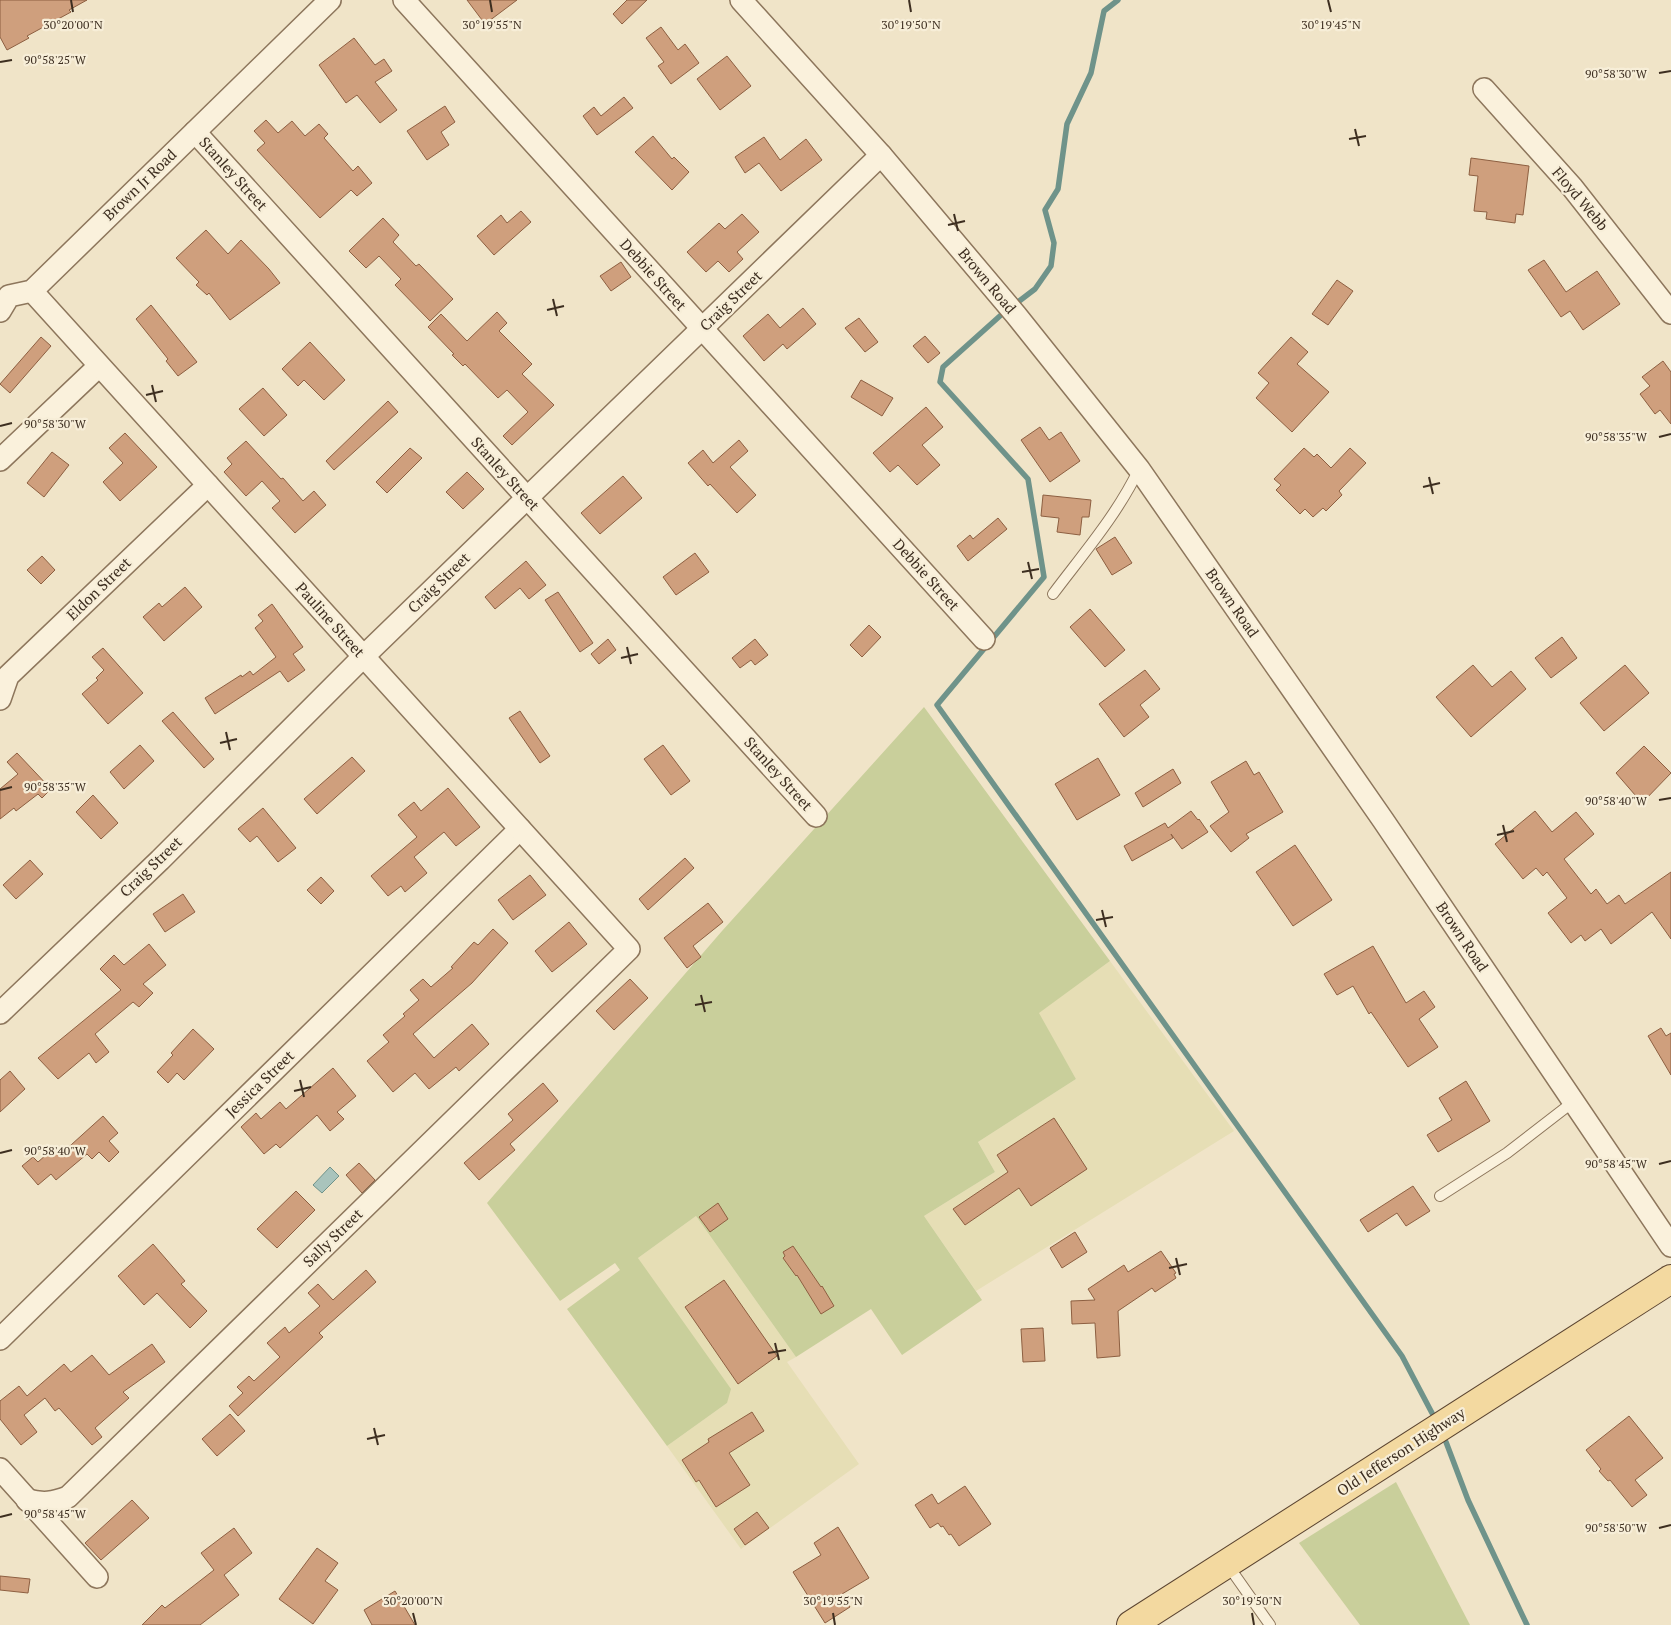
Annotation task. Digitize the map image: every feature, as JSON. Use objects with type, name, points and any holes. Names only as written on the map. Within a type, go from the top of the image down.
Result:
[{"type":"main road","name":"Old Jefferson Highway","points":[[1130,1625],[1671,1279]]},
{"type":"street","name":"Brown Jr Road","points":[[32,291],[330,0]]},
{"type":"street","name":"Debbie Street","points":[[404,0],[984,639]]},
{"type":"street","name":"Brown Road","points":[[742,0],[881,155],[1010,308],[1139,469],[1383,820],[1671,1246]]},
{"type":"street","name":"Floyd Webb","points":[[1484,89],[1572,187],[1671,313]]},
{"type":"street","name":"Stanley Street","points":[[195,132],[816,816]]},
{"type":"street","name":"Craig Street","points":[[0,1013],[160,860],[363,657],[881,155]]},
{"type":"street","points":[[5,304],[32,291]]},
{"type":"street","name":"Pauline Street","points":[[32,291],[629,949]]},
{"type":"street","points":[[0,460],[99,366]]},
{"type":"street","name":"Eldon Street","points":[[0,698],[8,676],[208,485]]},
{"type":"street","name":"Jessica Street","points":[[0,1339],[520,829]]},
{"type":"street","name":"Sally Street","points":[[27,1500],[50,1503],[68,1497],[629,949]]},
{"type":"street","points":[[0,1469],[97,1577]]},
{"type":"lane","points":[[1053,594],[1124,498],[1139,469]]},
{"type":"lane","points":[[1440,1196],[1507,1153],[1573,1102]]},
{"type":"lane","points":[[1226,1563],[1270,1625]]},
{"type":"shaded area","points":[[1110,961],[1234,1131],[976,1291],[924,1216],[995,1172],[978,1142],[1076,1079],[1038,1013]]},
{"type":"shaded area","points":[[696,1216],[796,1357],[787,1362],[859,1464],[741,1549],[667,1446],[727,1403],[638,1258]]},
{"type":"green space","points":[[924,707],[1110,961],[1039,1013],[1076,1079],[978,1142],[995,1172],[924,1216],[982,1300],[902,1355],[871,1309],[796,1357],[696,1216],[638,1258],[731,1389],[727,1403],[667,1446],[567,1309],[620,1270],[615,1263],[560,1301],[487,1203],[722,931]]},
{"type":"green space","points":[[1396,1482],[1470,1625],[1360,1625],[1299,1543]]},
{"type":"water","points":[[330,1167],[339,1176],[322,1193],[313,1185]]},
{"type":"building","points":[[0,0],[87,0],[69,10],[71,12],[27,36],[29,38],[7,50],[0,37]]},
{"type":"building","points":[[467,0],[517,0],[485,24]]},
{"type":"building","points":[[627,0],[647,0],[622,24],[613,14]]},
{"type":"building","points":[[661,27],[678,50],[685,44],[699,63],[671,84],[658,66],[664,62],[646,38]]},
{"type":"building","points":[[354,38],[375,65],[384,59],[392,71],[375,82],[397,110],[380,123],[357,95],[346,103],[319,65]]},
{"type":"building","points":[[727,56],[751,86],[720,110],[697,79]]},
{"type":"building","points":[[624,97],[633,108],[597,135],[583,116],[594,107],[601,116]]},
{"type":"building","points":[[445,106],[455,122],[441,132],[449,145],[427,160],[407,131]]},
{"type":"building","points":[[266,120],[278,133],[292,121],[305,136],[319,124],[328,134],[324,138],[353,171],[358,166],[372,183],[357,196],[351,190],[320,218],[257,150],[265,143],[254,131]]},
{"type":"building","points":[[653,136],[672,159],[674,157],[689,172],[672,190],[635,152]]},
{"type":"building","points":[[764,137],[780,160],[806,139],[822,160],[781,191],[759,163],[745,173],[735,157]]},
{"type":"building","points":[[1471,158],[1529,166],[1523,215],[1516,214],[1515,223],[1486,219],[1487,212],[1474,211],[1478,176],[1469,175]]},
{"type":"building","points":[[521,211],[531,222],[494,255],[477,236],[501,215],[507,223]]},
{"type":"building","points":[[742,214],[759,232],[737,252],[743,259],[729,272],[718,261],[706,272],[687,252],[719,223],[725,229]]},
{"type":"building","points":[[383,218],[399,235],[393,242],[416,266],[419,264],[453,299],[430,321],[395,285],[401,279],[379,256],[366,268],[349,251]]},
{"type":"building","points":[[206,230],[228,254],[241,240],[280,283],[230,320],[209,293],[207,295],[196,285],[199,282],[176,258]]},
{"type":"building","points":[[1544,260],[1566,292],[1597,271],[1620,304],[1583,330],[1570,311],[1561,317],[1528,270]]},
{"type":"building","points":[[621,262],[631,277],[611,291],[600,276]]},
{"type":"building","points":[[1337,280],[1353,291],[1328,325],[1312,314]]},
{"type":"building","points":[[151,305],[197,362],[178,376],[166,361],[168,359],[136,319]]},
{"type":"building","points":[[803,308],[816,324],[787,349],[783,344],[764,361],[743,336],[768,314],[780,328]]},
{"type":"building","points":[[497,312],[507,323],[499,331],[532,364],[522,374],[554,405],[512,445],[503,436],[528,412],[507,390],[498,398],[465,364],[463,366],[452,355],[454,354],[428,327],[441,314],[467,341]]},
{"type":"building","points":[[859,318],[878,342],[865,352],[845,328]]},
{"type":"building","points":[[925,336],[940,353],[928,363],[913,346]]},
{"type":"building","points":[[41,337],[51,346],[10,393],[0,384]]},
{"type":"building","points":[[1291,337],[1308,352],[1297,364],[1329,392],[1292,432],[1256,398],[1269,383],[1258,373]]},
{"type":"building","points":[[310,342],[345,380],[324,400],[304,380],[298,386],[282,369]]},
{"type":"building","points":[[1663,361],[1671,372],[1671,424],[1660,410],[1655,414],[1640,394],[1650,386],[1642,377]]},
{"type":"building","points":[[861,380],[893,398],[882,416],[851,397]]},
{"type":"building","points":[[263,388],[287,415],[264,436],[239,409]]},
{"type":"building","points":[[388,401],[398,412],[334,470],[326,461]]},
{"type":"building","points":[[926,407],[943,427],[922,445],[940,465],[917,485],[898,465],[890,472],[873,453]]},
{"type":"building","points":[[1040,427],[1049,440],[1061,432],[1080,461],[1050,482],[1021,440]]},
{"type":"building","points":[[125,433],[157,467],[120,501],[103,482],[123,463],[109,448]]},
{"type":"building","points":[[739,440],[748,451],[730,467],[756,495],[737,513],[710,484],[708,486],[688,463],[703,450],[713,463]]},
{"type":"building","points":[[246,441],[303,501],[314,491],[326,505],[295,533],[272,508],[280,501],[262,481],[246,496],[224,472],[232,464],[227,458]]},
{"type":"building","points":[[410,448],[422,458],[387,493],[376,482]]},
{"type":"building","points":[[1304,448],[1314,457],[1317,454],[1331,468],[1350,448],[1366,463],[1339,491],[1342,495],[1326,511],[1323,508],[1313,517],[1305,509],[1300,514],[1276,490],[1281,485],[1274,479]]},
{"type":"building","points":[[52,452],[69,465],[44,497],[27,483]]},
{"type":"building","points":[[467,472],[484,489],[463,509],[446,492]]},
{"type":"building","points":[[623,476],[642,498],[600,534],[581,513]]},
{"type":"building","points":[[1043,495],[1091,500],[1089,517],[1082,517],[1080,535],[1057,532],[1059,518],[1041,516]]},
{"type":"building","points":[[998,518],[1007,529],[968,561],[957,546],[970,535],[973,539]]},
{"type":"building","points":[[1115,537],[1132,563],[1112,575],[1096,549]]},
{"type":"building","points":[[695,553],[709,572],[676,595],[663,577]]},
{"type":"building","points":[[42,556],[55,570],[41,584],[27,570]]},
{"type":"building","points":[[526,561],[546,585],[529,599],[520,588],[495,609],[485,597]]},
{"type":"building","points":[[185,587],[202,607],[164,641],[143,617],[159,603],[162,607]]},
{"type":"building","points":[[558,592],[593,643],[580,652],[545,600]]},
{"type":"building","points":[[272,604],[303,647],[293,654],[305,670],[288,682],[280,671],[215,714],[205,698],[241,675],[242,677],[250,671],[253,675],[276,657],[255,628],[263,621],[258,615]]},
{"type":"building","points":[[1090,609],[1125,650],[1105,667],[1070,627]]},
{"type":"building","points":[[869,625],[881,637],[862,657],[850,645]]},
{"type":"building","points":[[1562,637],[1577,658],[1551,678],[1535,658]]},
{"type":"building","points":[[608,639],[616,650],[599,664],[591,654]]},
{"type":"building","points":[[755,639],[768,655],[755,665],[751,660],[740,668],[732,658]]},
{"type":"building","points":[[103,648],[143,693],[108,724],[82,694],[98,680],[96,678],[104,670],[92,657]]},
{"type":"building","points":[[1473,665],[1492,687],[1511,671],[1526,689],[1471,737],[1436,697]]},
{"type":"building","points":[[1625,665],[1649,693],[1604,731],[1580,703]]},
{"type":"building","points":[[1145,670],[1160,689],[1140,705],[1149,717],[1124,737],[1099,704]]},
{"type":"building","points":[[520,711],[550,756],[540,763],[509,718]]},
{"type":"building","points":[[173,712],[214,759],[204,768],[162,721]]},
{"type":"building","points":[[140,745],[154,761],[124,789],[110,772]]},
{"type":"building","points":[[663,745],[690,781],[671,795],[644,759]]},
{"type":"building","points":[[1644,746],[1671,773],[1642,803],[1616,773]]},
{"type":"building","points":[[17,753],[51,789],[42,798],[38,794],[16,811],[14,808],[0,819],[0,789],[18,774],[7,762]]},
{"type":"building","points":[[352,757],[365,771],[317,814],[304,799]]},
{"type":"building","points":[[1098,758],[1120,795],[1077,820],[1055,784]]},
{"type":"building","points":[[1246,761],[1254,775],[1259,772],[1283,812],[1246,834],[1249,838],[1231,852],[1210,826],[1229,812],[1211,782]]},
{"type":"building","points":[[1173,769],[1181,783],[1143,807],[1135,793]]},
{"type":"building","points":[[448,788],[480,827],[456,846],[444,832],[414,857],[427,873],[405,892],[401,886],[388,896],[371,876],[417,837],[398,815],[414,802],[421,811]]},
{"type":"building","points":[[93,795],[118,823],[101,839],[76,812]]},
{"type":"building","points":[[263,808],[296,848],[278,862],[257,836],[250,842],[238,829]]},
{"type":"building","points":[[1191,811],[1208,832],[1182,849],[1171,834],[1173,838],[1132,861],[1124,846],[1165,823],[1168,828]]},
{"type":"building","points":[[1535,811],[1552,832],[1576,812],[1594,834],[1564,859],[1591,894],[1596,889],[1607,904],[1619,895],[1625,904],[1671,872],[1671,939],[1652,912],[1611,944],[1601,929],[1585,941],[1581,935],[1571,943],[1548,913],[1567,898],[1547,872],[1543,876],[1536,868],[1523,879],[1495,844]]},
{"type":"building","points":[[1295,845],[1332,900],[1293,926],[1256,872]]},
{"type":"building","points":[[685,858],[694,868],[648,910],[639,899]]},
{"type":"building","points":[[30,860],[43,874],[16,899],[3,885]]},
{"type":"building","points":[[530,875],[546,895],[513,920],[498,900]]},
{"type":"building","points":[[321,877],[334,891],[321,904],[307,890]]},
{"type":"building","points":[[183,894],[195,912],[165,932],[153,914]]},
{"type":"building","points":[[708,903],[723,922],[693,946],[701,957],[687,968],[664,938]]},
{"type":"building","points":[[569,922],[587,944],[552,972],[535,951]]},
{"type":"building","points":[[493,929],[508,943],[472,983],[413,1034],[434,1058],[472,1024],[489,1044],[459,1071],[456,1067],[429,1089],[415,1073],[393,1092],[367,1061],[389,1042],[383,1035],[405,1016],[403,1014],[419,1000],[410,990],[423,979],[431,987],[453,968],[451,967],[474,942],[478,945]]},
{"type":"building","points":[[149,944],[166,965],[143,984],[153,993],[139,1007],[133,1002],[95,1034],[109,1052],[96,1063],[89,1053],[58,1079],[38,1058],[121,990],[100,969],[114,955],[124,965]]},
{"type":"building","points":[[1373,946],[1406,1003],[1424,991],[1435,1007],[1419,1019],[1438,1047],[1408,1067],[1371,1012],[1369,1014],[1353,986],[1337,995],[1324,974]]},
{"type":"building","points":[[630,979],[648,998],[614,1030],[596,1011]]},
{"type":"building","points":[[1661,1028],[1666,1036],[1671,1033],[1671,1075],[1648,1036]]},
{"type":"building","points":[[193,1029],[214,1049],[184,1080],[177,1073],[168,1083],[157,1072]]},
{"type":"building","points":[[333,1068],[356,1096],[337,1112],[344,1119],[330,1131],[317,1115],[280,1148],[276,1144],[264,1154],[241,1127],[256,1113],[261,1119],[280,1102],[286,1109]]},
{"type":"building","points":[[10,1071],[25,1089],[0,1112],[0,1080]]},
{"type":"building","points":[[1466,1081],[1490,1121],[1438,1152],[1427,1135],[1452,1120],[1439,1098]]},
{"type":"building","points":[[543,1083],[558,1101],[510,1144],[515,1150],[479,1180],[464,1163],[513,1120],[508,1114]]},
{"type":"building","points":[[103,1116],[118,1133],[109,1141],[119,1152],[109,1162],[99,1152],[92,1159],[87,1154],[56,1180],[51,1174],[38,1185],[22,1166],[33,1157],[38,1162],[55,1147],[61,1154]]},
{"type":"building","points":[[1054,1118],[1087,1169],[1031,1206],[1019,1188],[965,1225],[953,1209],[1008,1172],[997,1155]]},
{"type":"building","points":[[359,1163],[375,1180],[362,1193],[346,1175]]},
{"type":"building","points":[[1413,1186],[1430,1211],[1406,1226],[1397,1213],[1368,1232],[1360,1220]]},
{"type":"building","points":[[296,1191],[315,1210],[277,1248],[257,1229]]},
{"type":"building","points":[[718,1203],[728,1219],[710,1232],[699,1217]]},
{"type":"building","points":[[1075,1232],[1087,1252],[1062,1268],[1050,1248]]},
{"type":"building","points":[[153,1244],[185,1281],[181,1284],[207,1311],[190,1328],[157,1293],[144,1305],[118,1276]]},
{"type":"building","points":[[793,1246],[834,1306],[821,1314],[797,1275],[783,1258],[785,1256],[783,1252]]},
{"type":"building","points":[[1161,1251],[1176,1273],[1174,1274],[1176,1278],[1155,1292],[1152,1288],[1118,1311],[1120,1356],[1097,1358],[1095,1323],[1072,1324],[1071,1301],[1095,1300],[1088,1289],[1124,1265],[1128,1272]]},
{"type":"building","points":[[366,1270],[376,1282],[319,1333],[323,1337],[238,1416],[229,1406],[243,1393],[237,1387],[249,1376],[254,1381],[280,1357],[267,1343],[285,1327],[289,1333],[320,1306],[308,1293],[318,1284],[333,1300]]},
{"type":"building","points":[[724,1280],[777,1356],[738,1384],[685,1307]]},
{"type":"building","points":[[1043,1328],[1045,1361],[1023,1362],[1021,1329]]},
{"type":"building","points":[[152,1344],[165,1362],[123,1392],[129,1398],[95,1428],[102,1437],[92,1445],[59,1408],[55,1411],[45,1398],[24,1415],[37,1432],[21,1445],[0,1419],[0,1401],[19,1386],[27,1396],[64,1364],[71,1372],[92,1355],[109,1375]]},
{"type":"building","points":[[752,1412],[764,1431],[729,1453],[750,1485],[716,1507],[699,1480],[696,1482],[682,1460],[709,1442],[708,1439]]},
{"type":"building","points":[[230,1414],[245,1431],[217,1456],[202,1439]]},
{"type":"building","points":[[1629,1416],[1663,1458],[1635,1480],[1647,1495],[1632,1507],[1610,1480],[1608,1481],[1599,1471],[1601,1469],[1586,1450]]},
{"type":"building","points":[[965,1486],[991,1524],[959,1546],[943,1526],[941,1527],[938,1523],[930,1528],[915,1505],[932,1494],[938,1504]]},
{"type":"building","points":[[132,1500],[149,1518],[101,1560],[85,1543]]},
{"type":"building","points":[[757,1512],[769,1528],[745,1545],[734,1529]]},
{"type":"building","points":[[838,1527],[869,1578],[842,1594],[850,1607],[825,1623],[793,1572],[821,1555],[814,1543]]},
{"type":"building","points":[[234,1528],[252,1553],[224,1575],[239,1595],[200,1625],[142,1625],[162,1605],[165,1608],[214,1570],[201,1553]]},
{"type":"building","points":[[317,1548],[338,1563],[325,1581],[338,1590],[313,1624],[279,1599]]},
{"type":"building","points":[[0,1576],[30,1579],[28,1593],[0,1590]]},
{"type":"building","points":[[395,1591],[415,1625],[372,1625],[364,1610]]},
{"type":"waterway","points":[[1118,0],[1104,11],[1091,73],[1067,124],[1058,189],[1045,210],[1054,243],[1051,266],[1035,289],[1001,315],[943,367],[940,382],[1028,479],[1044,577],[937,705],[1402,1356],[1432,1413]]},
{"type":"waterway","points":[[1446,1442],[1468,1500],[1527,1625]]}]
